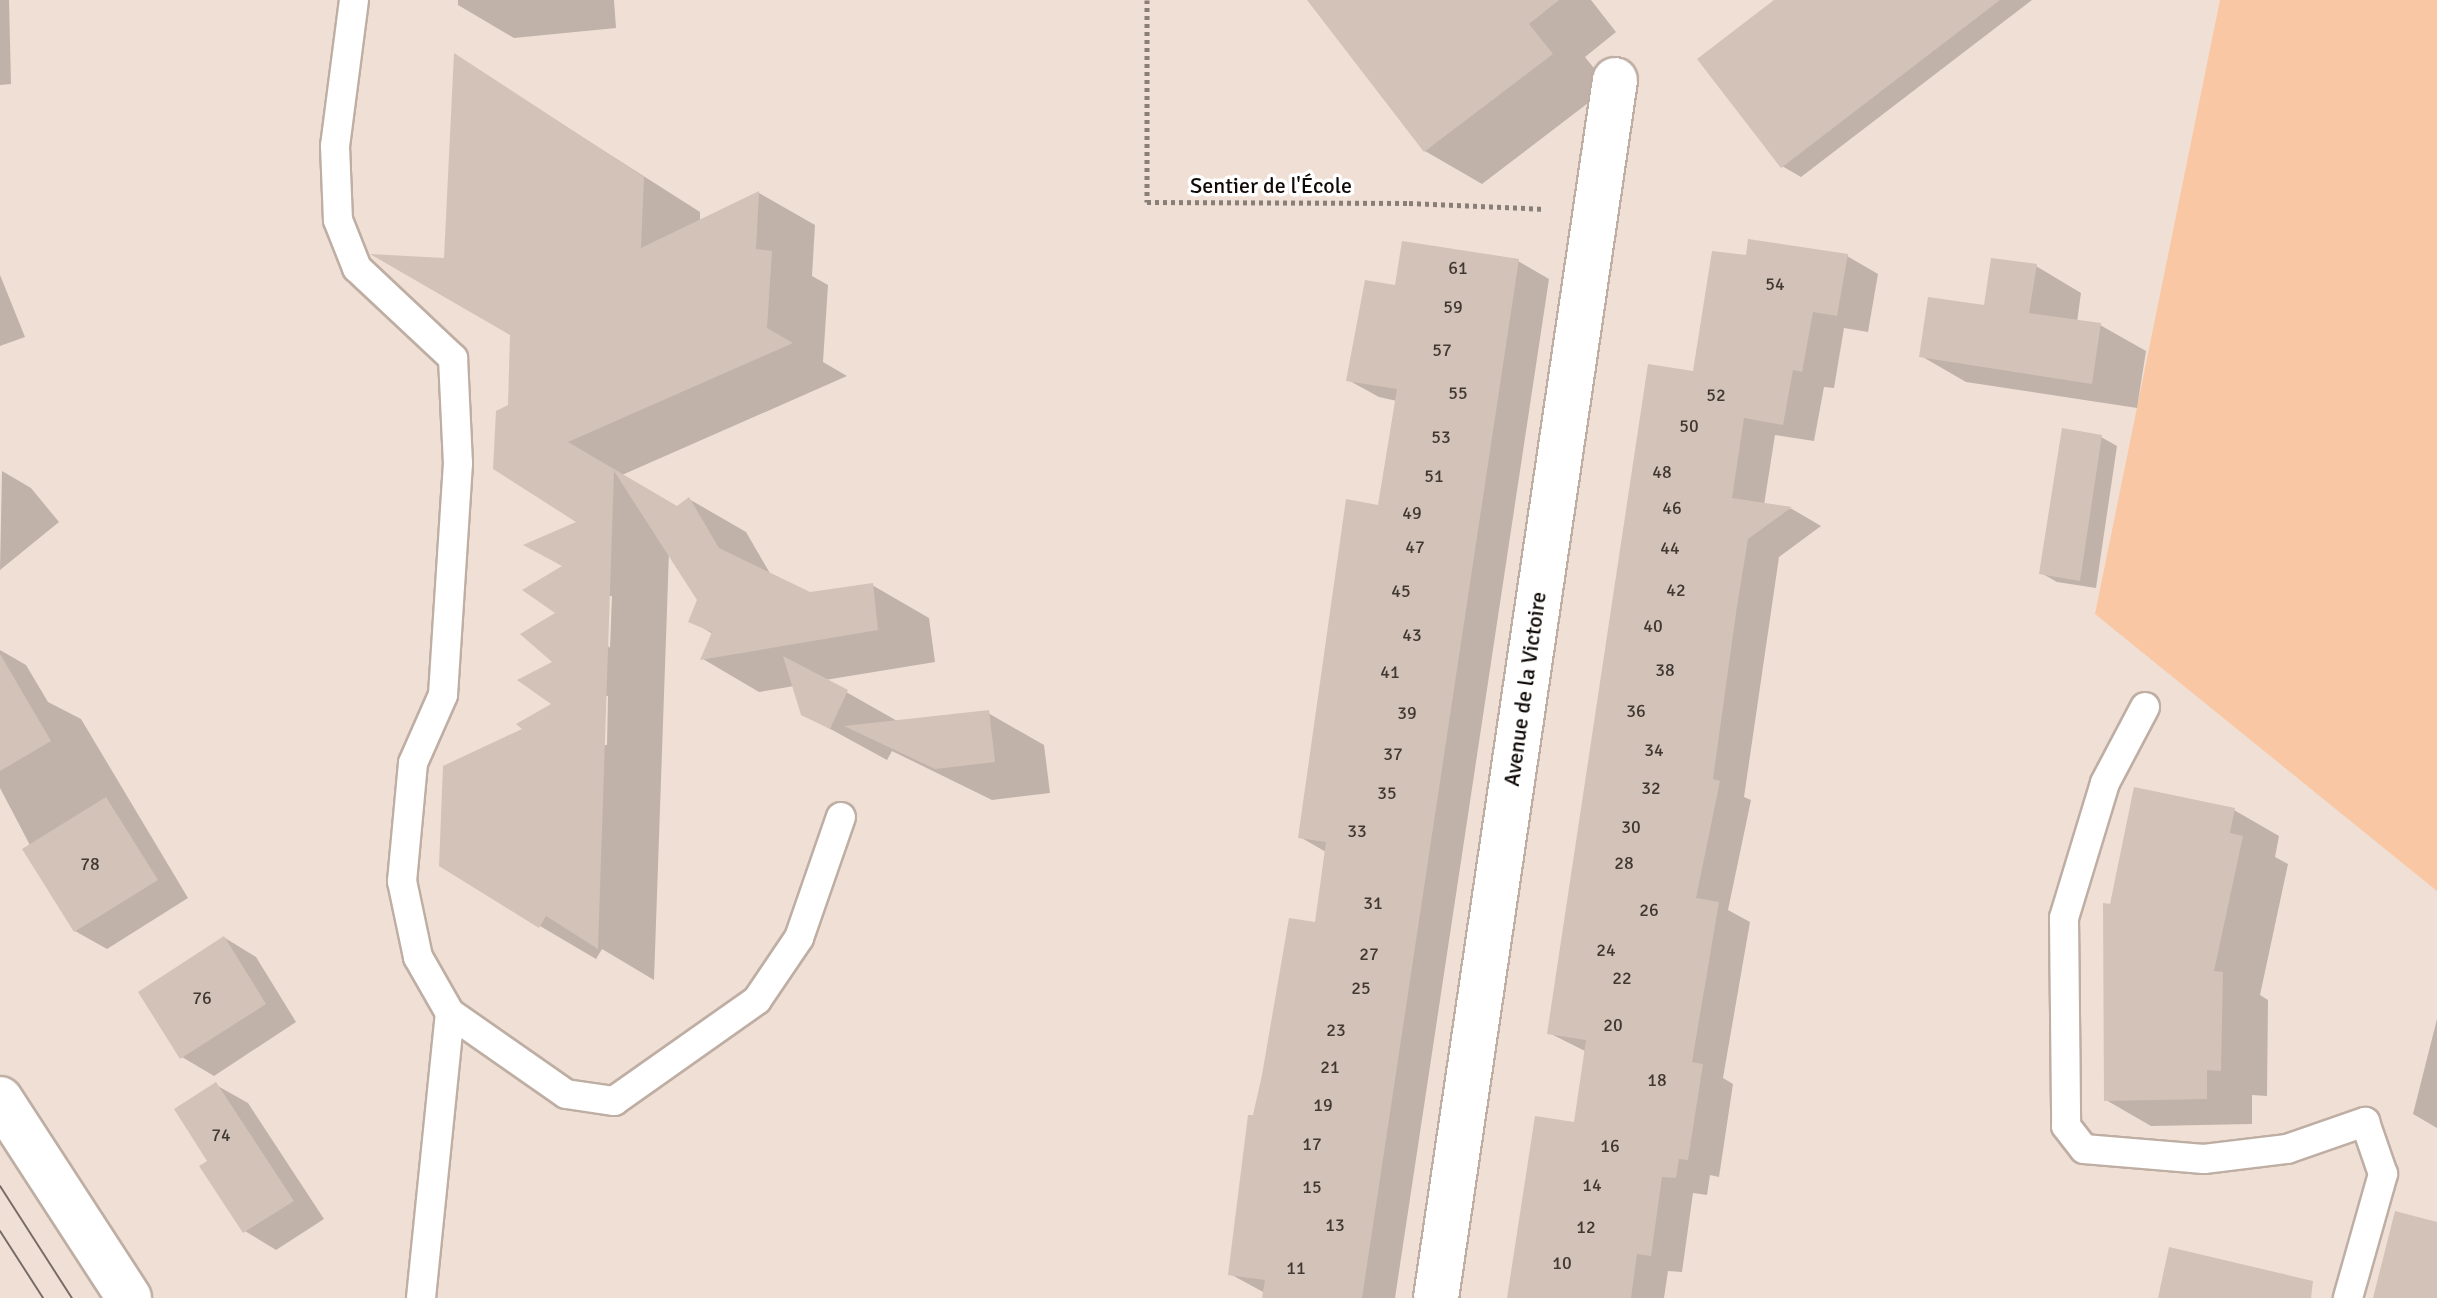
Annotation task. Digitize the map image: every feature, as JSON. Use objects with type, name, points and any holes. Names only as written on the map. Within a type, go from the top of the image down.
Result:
[{"type":"street","name":"Avenue de la Victoire","points":[[1436,1298],[1615,80]]},
{"type":"street","points":[[0,1099],[129,1298]]},
{"type":"lane","points":[[354,0],[335,146],[338,220],[357,268],[453,358],[458,463],[443,695],[413,763],[402,881],[418,957],[450,1013],[566,1094],[614,1101],[757,1000],[799,938],[841,817]]},
{"type":"lane","points":[[2145,707],[2105,783],[2064,918],[2066,1126],[2084,1149],[2204,1159],[2287,1149],[2365,1122],[2383,1174],[2348,1298]]},
{"type":"lane","points":[[421,1298],[450,1013]]},
{"type":"path","name":"Sentier de l'École","points":[[1147,0],[1147,202],[1409,203],[1595,212]]},
{"type":"shaded area","points":[[2220,0],[2437,0],[2437,891],[2095,614]]},
{"type":"building","points":[[1307,0],[1559,0],[1529,24],[1553,54],[1424,152]]},
{"type":"building","points":[[1774,0],[2000,0],[1781,168],[1697,59]]},
{"type":"building","points":[[454,53],[644,177],[641,248],[759,191],[756,249],[772,251],[767,328],[793,343],[568,442],[677,506],[689,497],[719,548],[810,592],[873,583],[878,630],[700,660],[712,632],[688,622],[697,600],[614,471],[598,949],[546,916],[539,928],[439,866],[443,766],[522,729],[516,724],[551,704],[517,680],[552,662],[520,634],[555,613],[522,590],[562,566],[523,545],[576,522],[493,469],[496,411],[508,405],[510,335],[370,254],[444,258]]},
{"type":"building","points":[[1748,239],[1848,254],[1837,316],[1813,312],[1802,372],[1793,370],[1783,425],[1744,418],[1732,498],[1792,507],[1748,539],[1737,606],[1713,779],[1720,781],[1696,898],[1719,902],[1692,1062],[1703,1064],[1688,1160],[1679,1159],[1676,1178],[1662,1177],[1651,1256],[1637,1254],[1631,1298],[1507,1298],[1535,1116],[1574,1122],[1586,1040],[1547,1034],[1648,364],[1693,371],[1712,251],[1746,255]]},
{"type":"building","points":[[1402,241],[1519,259],[1362,1298],[1262,1298],[1265,1280],[1228,1275],[1248,1115],[1253,1115],[1262,1075],[1289,918],[1315,922],[1326,842],[1298,838],[1346,499],[1378,505],[1397,389],[1346,381],[1365,280],[1395,285]]},
{"type":"building","points":[[1991,258],[2037,264],[2029,313],[2101,323],[2092,384],[1919,357],[1928,297],[1984,305]]},
{"type":"building","points":[[2062,428],[2102,435],[2080,581],[2039,574]]},
{"type":"building","points":[[0,654],[51,741],[0,771]]},
{"type":"building","points":[[783,656],[848,690],[830,729],[801,715]]},
{"type":"building","points":[[989,710],[995,762],[935,769],[844,726]]},
{"type":"building","points":[[2134,787],[2235,808],[2230,833],[2243,836],[2214,971],[2223,972],[2221,1071],[2207,1070],[2207,1099],[2104,1101],[2103,903],[2110,904]]},
{"type":"building","points":[[106,797],[158,880],[74,932],[22,849]]},
{"type":"building","points":[[224,936],[266,1004],[180,1059],[138,992]]},
{"type":"building","points":[[216,1082],[294,1201],[243,1233],[199,1166],[207,1161],[174,1109]]},
{"type":"building","points":[[2395,1211],[2437,1222],[2437,1298],[2373,1298]]},
{"type":"building","points":[[2169,1247],[2313,1281],[2311,1298],[2158,1298]]},
{"type":"tram line","points":[[0,1186],[72,1298]]},
{"type":"tram line","points":[[0,1231],[43,1298]]}]
